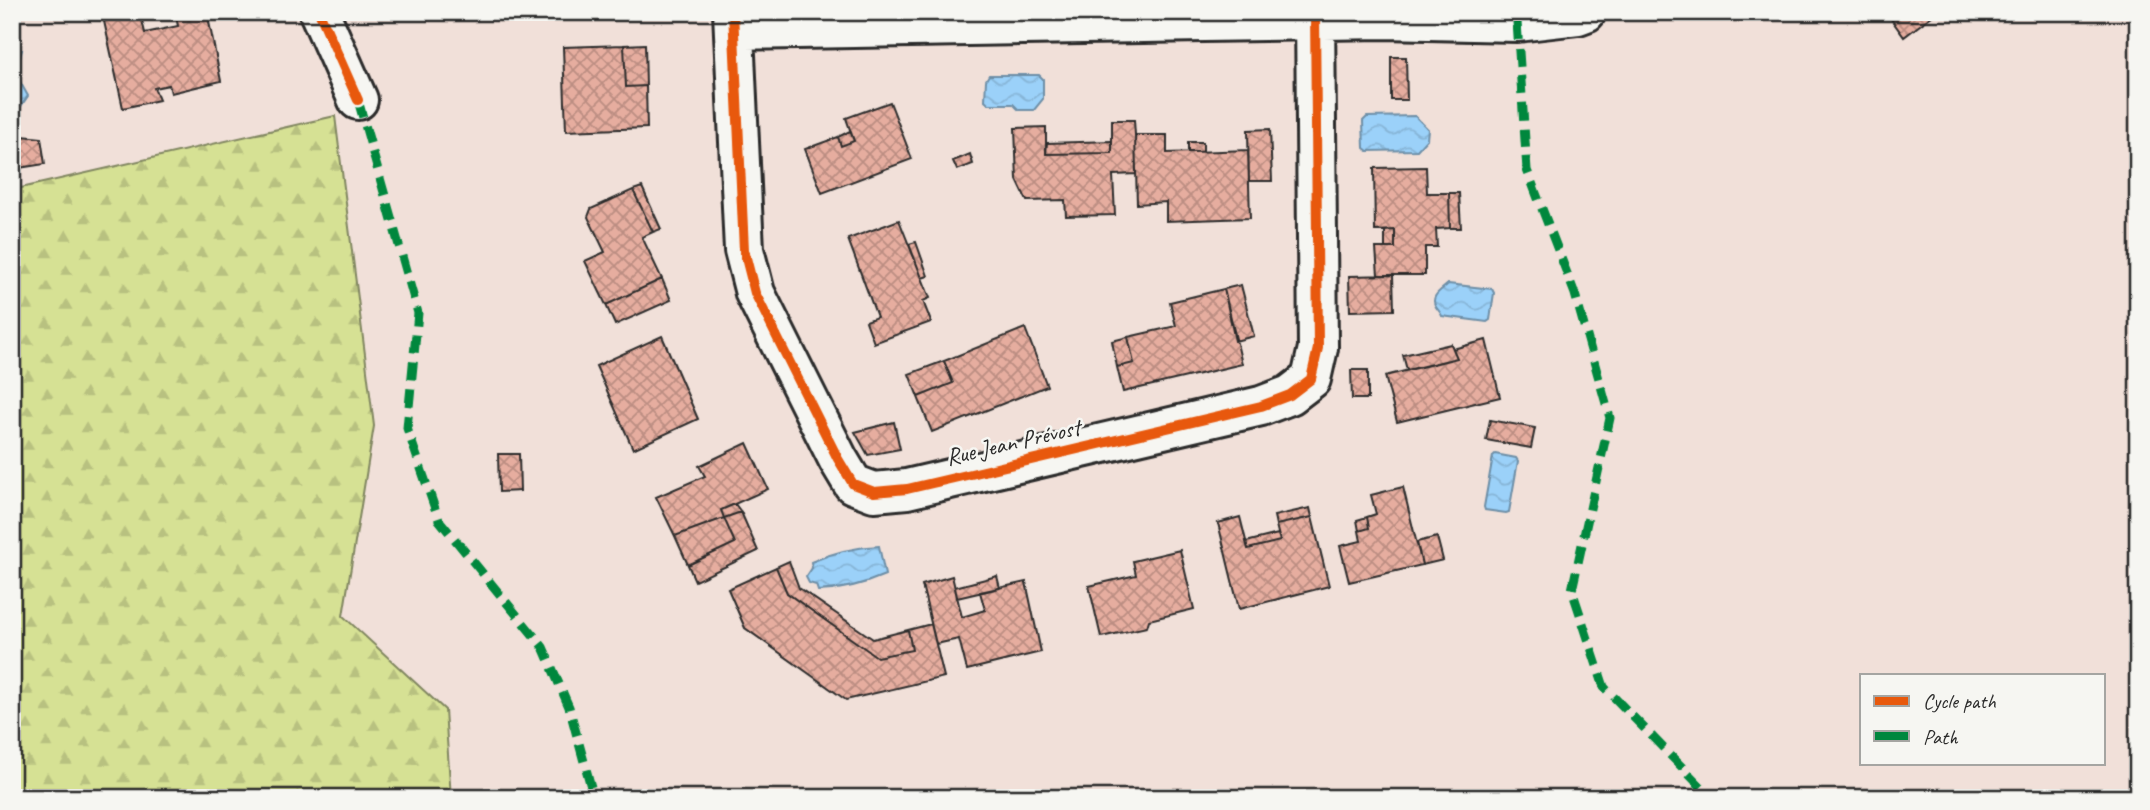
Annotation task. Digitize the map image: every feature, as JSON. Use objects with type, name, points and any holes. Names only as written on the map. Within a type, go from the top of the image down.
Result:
[{"type":"street","points":[[319,12],[358,100]]},
{"type":"street","points":[[734,21],[1315,16],[1517,22],[1586,12]]},
{"type":"street","name":"Rue Jean Prévost","points":[[734,21],[744,250],[748,270],[755,293],[838,459],[853,485],[874,492],[907,489],[1261,406],[1290,396],[1311,379],[1318,348],[1315,16]]},
{"type":"green space","points":[[335,116],[374,426],[343,616],[445,710],[451,798],[12,798],[12,190]]},
{"type":"water","points":[[12,47],[22,50],[15,73],[28,96],[13,113]]},
{"type":"water","points":[[989,75],[1039,75],[1043,79],[1043,99],[1034,110],[1019,110],[1013,104],[989,104],[985,100],[986,80]]},
{"type":"water","points":[[1415,116],[1428,129],[1427,139],[1417,150],[1368,151],[1364,148],[1363,121],[1367,117]]},
{"type":"water","points":[[1448,284],[1492,289],[1494,293],[1490,320],[1487,322],[1442,316],[1434,300]]},
{"type":"water","points":[[1495,454],[1516,458],[1518,461],[1509,512],[1506,513],[1485,510],[1484,507]]},
{"type":"water","points":[[879,546],[885,575],[852,586],[818,591],[816,585],[809,583],[806,577],[812,568],[811,562],[844,551]]},
{"type":"building","points":[[102,12],[140,12],[145,33],[178,26],[175,12],[207,12],[221,81],[171,93],[169,85],[154,88],[159,100],[123,108]]},
{"type":"building","points":[[1886,12],[1937,12],[1904,37]]},
{"type":"building","points":[[645,44],[646,86],[626,87],[624,45]]},
{"type":"building","points":[[624,45],[626,87],[646,86],[647,128],[566,131],[563,47]]},
{"type":"building","points":[[1391,57],[1406,57],[1407,100],[1391,100]]},
{"type":"building","points":[[890,102],[912,159],[822,193],[805,149],[838,137],[841,146],[854,141],[846,118]]},
{"type":"building","points":[[1112,120],[1134,120],[1135,135],[1136,174],[1113,175],[1115,215],[1066,216],[1065,200],[1027,201],[1017,180],[1015,128],[1046,127],[1046,154],[1112,153]]},
{"type":"building","points":[[1270,129],[1272,181],[1249,181],[1248,130]]},
{"type":"building","points":[[850,131],[854,141],[841,146],[838,137]]},
{"type":"building","points":[[12,135],[41,138],[45,164],[12,169]]},
{"type":"building","points":[[1135,135],[1167,135],[1167,153],[1248,150],[1250,218],[1166,221],[1166,202],[1137,204]]},
{"type":"building","points":[[1112,141],[1112,153],[1046,154],[1047,143]]},
{"type":"building","points":[[1188,142],[1203,142],[1203,152],[1188,152]]},
{"type":"building","points":[[970,154],[973,164],[957,170],[953,161]]},
{"type":"building","points":[[1426,167],[1427,193],[1449,193],[1450,228],[1436,229],[1437,247],[1425,247],[1425,275],[1378,275],[1376,248],[1395,248],[1395,230],[1375,231],[1374,168]]},
{"type":"building","points":[[642,187],[661,229],[653,232],[633,190]]},
{"type":"building","points":[[633,190],[653,232],[642,237],[662,279],[606,305],[585,261],[605,252],[588,217],[591,209]]},
{"type":"building","points":[[1449,193],[1459,193],[1461,228],[1450,228]]},
{"type":"building","points":[[899,220],[930,298],[923,301],[931,322],[874,343],[866,321],[877,317],[848,239]]},
{"type":"building","points":[[1395,230],[1395,248],[1385,248],[1385,231]]},
{"type":"building","points":[[916,242],[928,276],[922,278],[909,244]]},
{"type":"building","points":[[1393,275],[1394,310],[1350,311],[1349,276]]},
{"type":"building","points":[[662,279],[671,300],[615,325],[606,305]]},
{"type":"building","points":[[1241,285],[1254,336],[1235,341],[1224,289]]},
{"type":"building","points":[[1224,289],[1242,364],[1123,392],[1117,367],[1134,363],[1128,337],[1176,326],[1170,302]]},
{"type":"building","points":[[1025,328],[1047,386],[932,432],[918,397],[953,383],[944,361]]},
{"type":"building","points":[[662,336],[698,419],[633,449],[596,366]]},
{"type":"building","points":[[1128,337],[1134,363],[1117,367],[1112,341]]},
{"type":"building","points":[[1486,340],[1500,397],[1397,422],[1385,376],[1457,358],[1453,349]]},
{"type":"building","points":[[1451,344],[1457,358],[1407,370],[1403,355]]},
{"type":"building","points":[[944,361],[953,383],[918,397],[909,374]]},
{"type":"building","points":[[1351,370],[1368,370],[1368,399],[1352,399]]},
{"type":"building","points":[[1490,420],[1535,428],[1531,448],[1486,440]]},
{"type":"building","points":[[894,422],[900,449],[868,455],[855,432]]},
{"type":"building","points":[[747,443],[768,489],[721,510],[724,518],[675,536],[656,497],[705,476],[699,466]]},
{"type":"building","points":[[498,454],[519,454],[520,491],[499,492]]},
{"type":"building","points":[[1403,487],[1422,565],[1349,582],[1340,546],[1361,541],[1359,531],[1369,528],[1367,517],[1376,514],[1371,495]]},
{"type":"building","points":[[735,504],[741,512],[724,518],[721,510]]},
{"type":"building","points":[[1310,508],[1312,517],[1276,525],[1274,516]]},
{"type":"building","points":[[741,512],[758,551],[695,581],[688,565],[735,543],[724,518]]},
{"type":"building","points":[[1240,517],[1248,549],[1280,541],[1276,525],[1312,517],[1329,586],[1239,609],[1218,523]]},
{"type":"building","points":[[1367,517],[1369,528],[1359,531],[1357,520]]},
{"type":"building","points":[[724,518],[735,543],[688,565],[675,536]]},
{"type":"building","points":[[1278,534],[1280,541],[1248,549],[1246,542]]},
{"type":"building","points":[[1437,537],[1443,560],[1422,565],[1417,542]]},
{"type":"building","points":[[1180,550],[1194,609],[1149,620],[1147,627],[1101,637],[1089,586],[1136,575],[1133,561]]},
{"type":"building","points":[[789,561],[799,588],[873,639],[908,630],[912,650],[877,657],[787,593],[776,567]]},
{"type":"building","points":[[776,567],[787,593],[877,657],[912,650],[908,630],[931,624],[944,677],[846,700],[745,628],[728,589]]},
{"type":"building","points":[[952,576],[962,617],[985,610],[980,592],[1026,582],[1041,652],[967,670],[959,639],[936,644],[922,585]]},
{"type":"building","points":[[997,576],[1000,588],[957,598],[955,587]]},
{"type":"marked path","points":[[1517,22],[1527,170],[1575,294],[1610,418],[1572,590],[1604,687],[1712,798]]},
{"type":"marked path","points":[[358,100],[418,313],[407,428],[439,520],[543,647],[569,707],[594,798]]},
{"type":"cycle path","points":[[319,12],[358,100]]},
{"type":"cycle path","points":[[733,12],[744,250],[755,293],[838,459],[853,484],[874,492],[907,489],[1261,406],[1290,395],[1311,379],[1318,348],[1315,12]]}]
